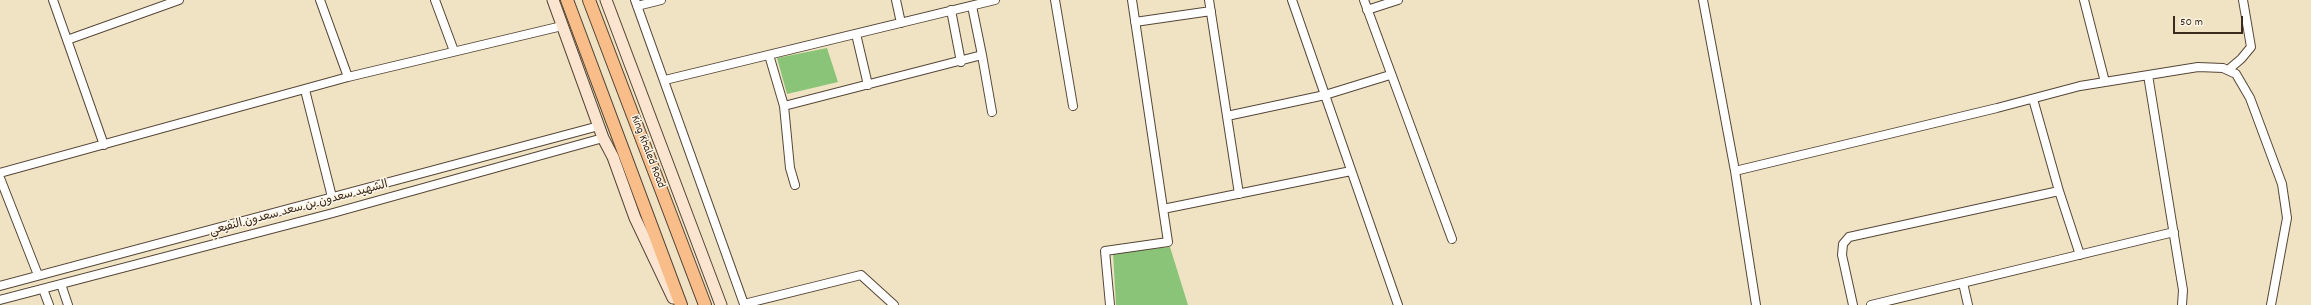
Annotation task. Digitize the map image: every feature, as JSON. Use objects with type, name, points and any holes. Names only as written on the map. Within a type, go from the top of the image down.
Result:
[{"type":"main road","points":[[552,0],[598,126],[613,157],[635,218],[677,305]]},
{"type":"main road","name":"King Khaled Road","points":[[567,0],[681,305]]},
{"type":"main road","name":"King Khaled Road","points":[[589,0],[705,305]]},
{"type":"main road","points":[[606,0],[721,305]]},
{"type":"street","points":[[53,0],[104,145]]},
{"type":"street","points":[[67,40],[179,0]]},
{"type":"street","points":[[320,0],[348,77]]},
{"type":"street","points":[[435,0],[454,51]]},
{"type":"street","points":[[661,0],[636,3],[665,80],[744,304],[861,275],[894,305]]},
{"type":"street","points":[[896,0],[901,23]]},
{"type":"street","points":[[665,80],[995,0]]},
{"type":"street","points":[[1055,0],[1073,106]]},
{"type":"street","points":[[1110,305],[1105,250],[1168,242],[1132,0]]},
{"type":"street","points":[[1209,0],[1239,194]]},
{"type":"street","points":[[1292,0],[1398,305]]},
{"type":"street","points":[[1364,0],[1390,76],[1452,239]]},
{"type":"street","points":[[1367,10],[1398,0]]},
{"type":"street","points":[[1703,0],[1735,171],[1756,305]]},
{"type":"street","points":[[2084,0],[2105,82]]},
{"type":"street","points":[[2228,70],[2241,59],[2251,47],[2243,0]]},
{"type":"street","points":[[972,6],[992,112]]},
{"type":"street","points":[[951,10],[961,62]]},
{"type":"street","points":[[1135,22],[1211,11]]},
{"type":"street","points":[[0,173],[348,77],[562,26]]},
{"type":"street","points":[[856,34],[868,85]]},
{"type":"street","points":[[768,55],[784,106],[790,168],[795,185]]},
{"type":"street","points":[[784,106],[961,62],[982,55]]},
{"type":"street","points":[[1735,171],[2033,99],[2080,86],[2198,67],[2228,70],[2236,74],[2250,98],[2282,184],[2287,218],[2271,305]]},
{"type":"street","points":[[2148,75],[2183,290],[2182,305]]},
{"type":"street","points":[[1227,116],[1325,96],[1390,76]]},
{"type":"street","points":[[305,90],[332,197]]},
{"type":"street","points":[[2033,99],[2059,191],[2080,255]]},
{"type":"street","name":"الشهيد سعدون بن سعد سعدون النفيعي","points":[[0,286],[598,126]]},
{"type":"street","name":"الشهيد سعدون بن سعد سعدون النفيعي","points":[[0,300],[333,213],[603,138]]},
{"type":"street","points":[[1163,209],[1352,171]]},
{"type":"street","points":[[0,178],[38,275]]},
{"type":"street","points":[[1853,305],[1842,255],[1843,244],[1849,237],[2059,191]]},
{"type":"street","points":[[1871,305],[2174,232]]},
{"type":"street","points":[[1963,283],[1968,305]]},
{"type":"street","points":[[61,284],[68,305]]},
{"type":"street","points":[[43,289],[49,305]]},
{"type":"green space","points":[[827,48],[838,82],[787,94],[777,58]]},
{"type":"green space","points":[[1170,247],[1188,305],[1116,305],[1113,253]]}]
